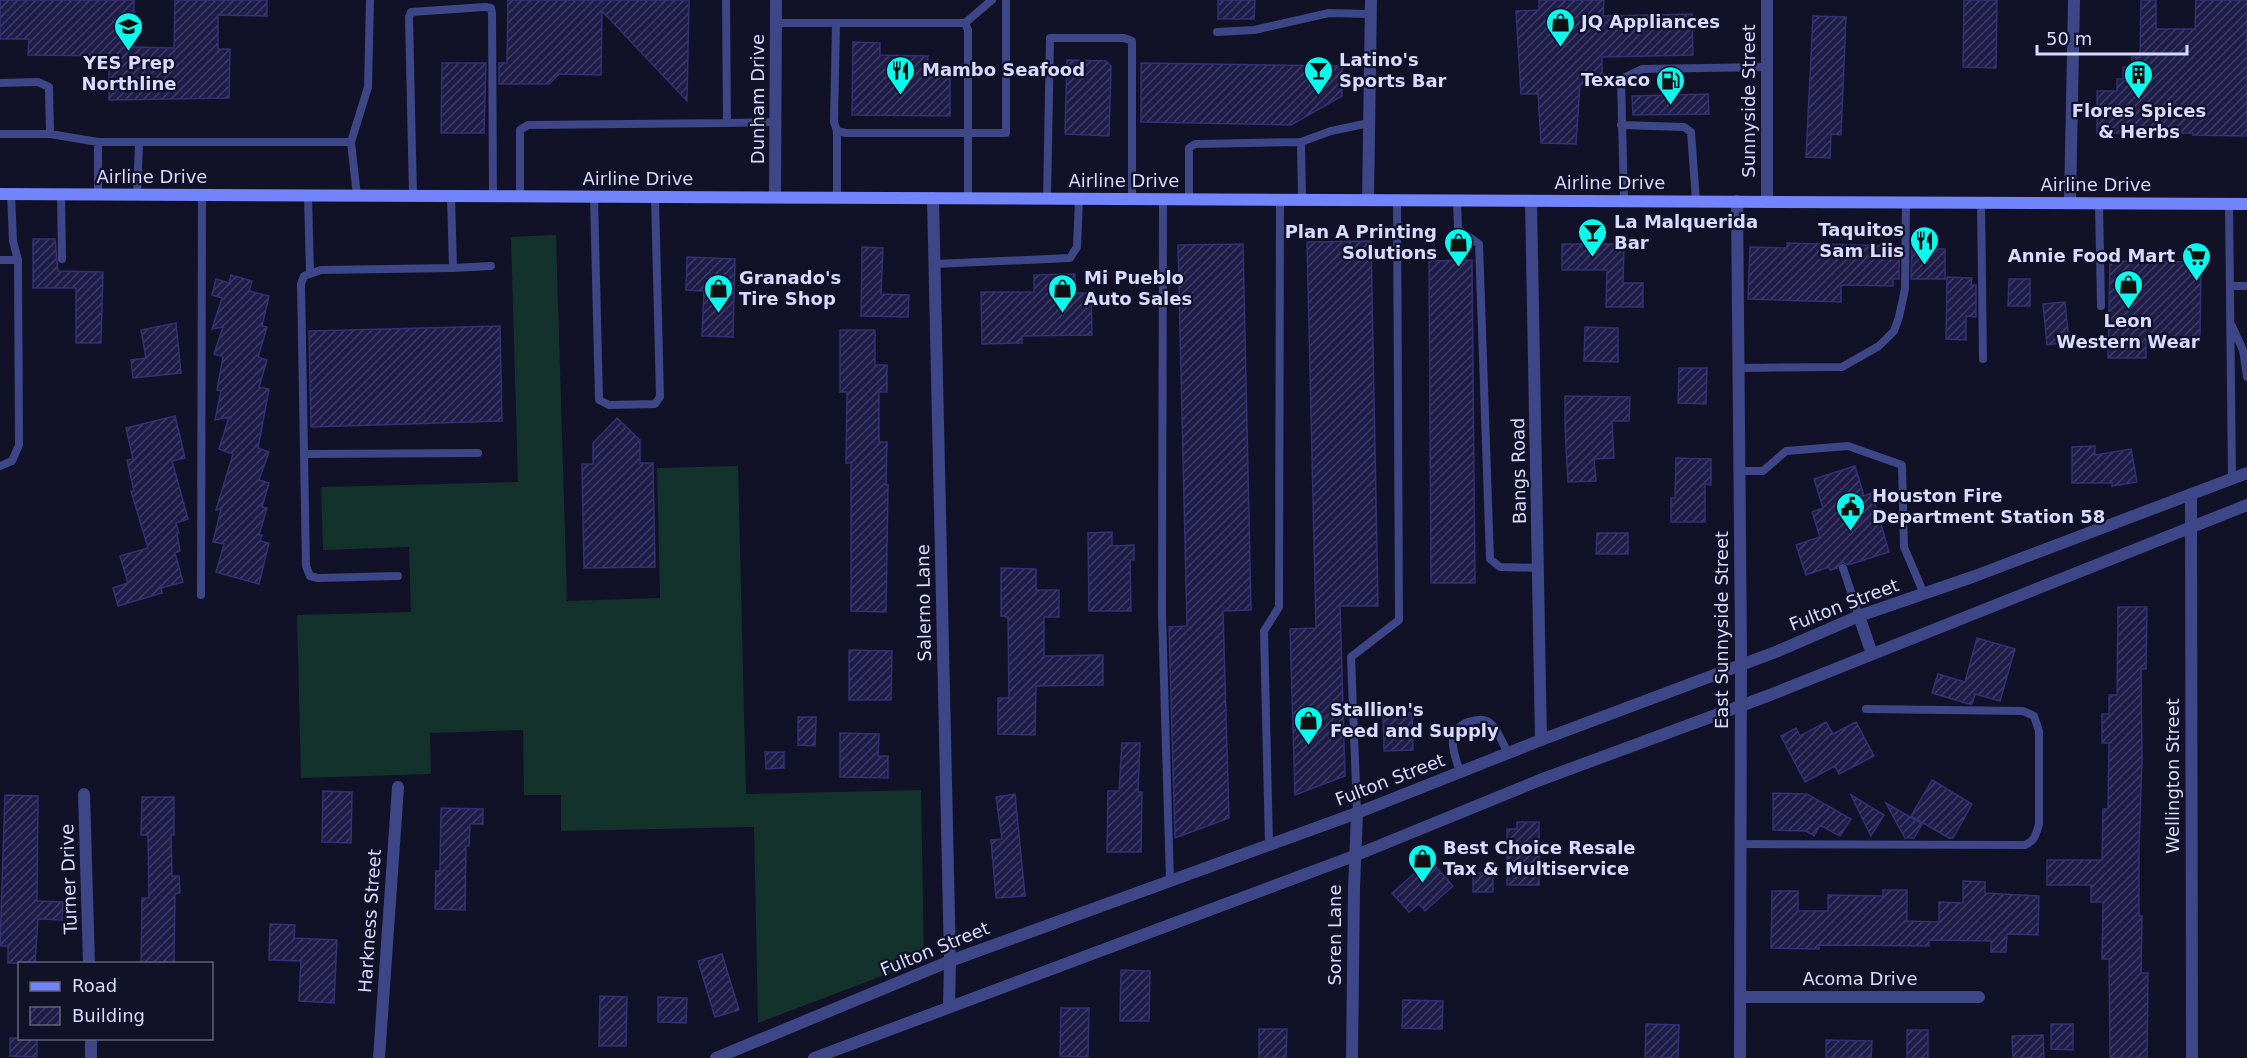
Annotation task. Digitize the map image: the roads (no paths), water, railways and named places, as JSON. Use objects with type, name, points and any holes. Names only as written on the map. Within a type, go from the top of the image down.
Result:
[{"type":"main road","name":"Airline Drive","points":[[5,194],[2247,204]]},
{"type":"street","name":"Dunham Drive","points":[[775,197],[776,0]]},
{"type":"street","points":[[1368,200],[1371,0]]},
{"type":"street","name":"Sunnyside Street","points":[[1767,0],[1767,202]]},
{"type":"street","points":[[2070,203],[2074,0]]},
{"type":"street","name":"Salerno Lane","points":[[933,198],[951,961],[949,1007]]},
{"type":"street","name":"Bangs Road","points":[[1532,201],[1541,740]]},
{"type":"street","name":"East Sunnyside Street","points":[[1737,201],[1740,1058]]},
{"type":"street","name":"Fulton Street","points":[[716,1058],[951,961],[1357,813],[1740,665],[1859,616],[1924,594],[2247,473]]},
{"type":"street","name":"Wellington Street","points":[[2191,494],[2192,1058]]},
{"type":"street","points":[[814,1058],[1354,856],[1540,780],[1740,706],[2247,506]]},
{"type":"street","points":[[1859,616],[1872,654]]},
{"type":"street","name":"Harkness Street","points":[[379,1058],[398,787]]},
{"type":"street","name":"Turner Drive","points":[[84,794],[89,962]]},
{"type":"street","name":"Soren Lane","points":[[1352,1058],[1354,856],[1357,813]]},
{"type":"street","name":"Acoma Drive","points":[[1740,997],[1979,997]]},
{"type":"street","points":[[91,1040],[91,1058]]},
{"type":"lane","points":[[357,196],[351,142],[368,87],[370,0]]},
{"type":"lane","points":[[726,0],[727,123]]},
{"type":"lane","points":[[965,24],[992,0]]},
{"type":"lane","points":[[837,131],[846,133],[1006,133],[1006,0]]},
{"type":"lane","points":[[413,196],[409,17],[411,12],[485,7],[491,8],[492,14],[493,196]]},
{"type":"lane","points":[[1217,32],[1254,30],[1329,13],[1371,14]]},
{"type":"lane","points":[[776,23],[957,22],[965,24],[968,30],[968,198]]},
{"type":"lane","points":[[836,24],[834,122],[837,131],[837,198]]},
{"type":"lane","points":[[1047,199],[1050,38],[1124,38],[1132,41],[1132,199]]},
{"type":"lane","points":[[1624,201],[1621,79],[1642,69],[1767,67]]},
{"type":"lane","points":[[0,83],[38,82],[49,87],[50,134]]},
{"type":"lane","points":[[520,196],[520,130],[528,124],[776,123]]},
{"type":"lane","points":[[1189,199],[1189,148],[1195,144],[1301,142],[1331,131],[1369,123]]},
{"type":"lane","points":[[1621,125],[1684,126],[1691,132],[1696,201]]},
{"type":"lane","points":[[0,134],[50,134],[98,142],[139,143],[351,142]]},
{"type":"lane","points":[[98,142],[98,195]]},
{"type":"lane","points":[[1301,142],[1302,200]]},
{"type":"lane","points":[[137,195],[139,143]]},
{"type":"lane","points":[[0,466],[12,461],[19,446],[18,260],[5,194]]},
{"type":"lane","points":[[61,194],[62,260]]},
{"type":"lane","points":[[201,595],[202,195]]},
{"type":"lane","points":[[308,196],[310,273]]},
{"type":"lane","points":[[452,196],[453,268]]},
{"type":"lane","points":[[594,196],[599,400],[609,405],[655,404],[660,397],[655,197]]},
{"type":"lane","points":[[934,264],[1070,258],[1077,247],[1078,199]]},
{"type":"lane","points":[[1163,199],[1162,615],[1170,881]]},
{"type":"lane","points":[[1269,845],[1264,631],[1279,607],[1280,200]]},
{"type":"lane","points":[[1357,813],[1351,657],[1400,620],[1396,200]]},
{"type":"lane","points":[[1457,200],[1458,229],[1479,244],[1490,559],[1500,567],[1539,568]]},
{"type":"lane","points":[[1738,368],[1842,367],[1879,346],[1894,331],[1905,289],[1906,202]]},
{"type":"lane","points":[[1982,202],[1983,359]]},
{"type":"lane","points":[[2100,203],[2101,306]]},
{"type":"lane","points":[[2229,204],[2232,479]]},
{"type":"lane","points":[[0,260],[18,260]]},
{"type":"lane","points":[[398,576],[318,578],[310,576],[306,566],[301,284],[304,276],[321,270],[491,266]]},
{"type":"lane","points":[[2230,286],[2247,286]]},
{"type":"lane","points":[[2230,323],[2243,350],[2247,377]]},
{"type":"lane","points":[[1739,471],[1762,471],[1786,452],[1848,446],[1902,465],[1905,547],[1924,594]]},
{"type":"lane","points":[[304,454],[478,453]]},
{"type":"lane","points":[[1843,568],[1859,616]]},
{"type":"lane","points":[[1740,844],[2025,845],[2032,842],[2039,824],[2039,731],[2034,716],[2023,711],[1866,709]]},
{"type":"lane","points":[[1461,772],[1452,747],[1453,735],[1460,726],[1470,721],[1480,719],[1488,722],[1508,753]]},
{"type":"place","name":"JQ Appliances","points":[[1560,48]]},
{"type":"place","name":"YES Prep Northline","points":[[129,52]]},
{"type":"place","name":"Mambo Seafood","points":[[901,96]]},
{"type":"place","name":"Latino's Sports Bar","points":[[1318,96]]},
{"type":"place","name":"Flores Spices & Herbs","points":[[2139,100]]},
{"type":"place","name":"Texaco","points":[[1671,106]]},
{"type":"place","name":"La Malquerida Bar","points":[[1593,258]]},
{"type":"place","name":"Taquitos Sam Liis","points":[[1925,266]]},
{"type":"place","name":"Plan A Printing Solutions","points":[[1458,268]]},
{"type":"place","name":"Annie Food Mart","points":[[2196,282]]},
{"type":"place","name":"Leon Western Wear","points":[[2128,310]]},
{"type":"place","name":"Granado's Tire Shop","points":[[718,314]]},
{"type":"place","name":"Mi Pueblo Auto Sales","points":[[1063,314]]},
{"type":"place","name":"Houston Fire Department Station 58","points":[[1851,532]]},
{"type":"place","name":"Stallion's Feed and Supply","points":[[1309,746]]},
{"type":"place","name":"Best Choice Resale Tax & Multiservice","points":[[1422,884]]}]
